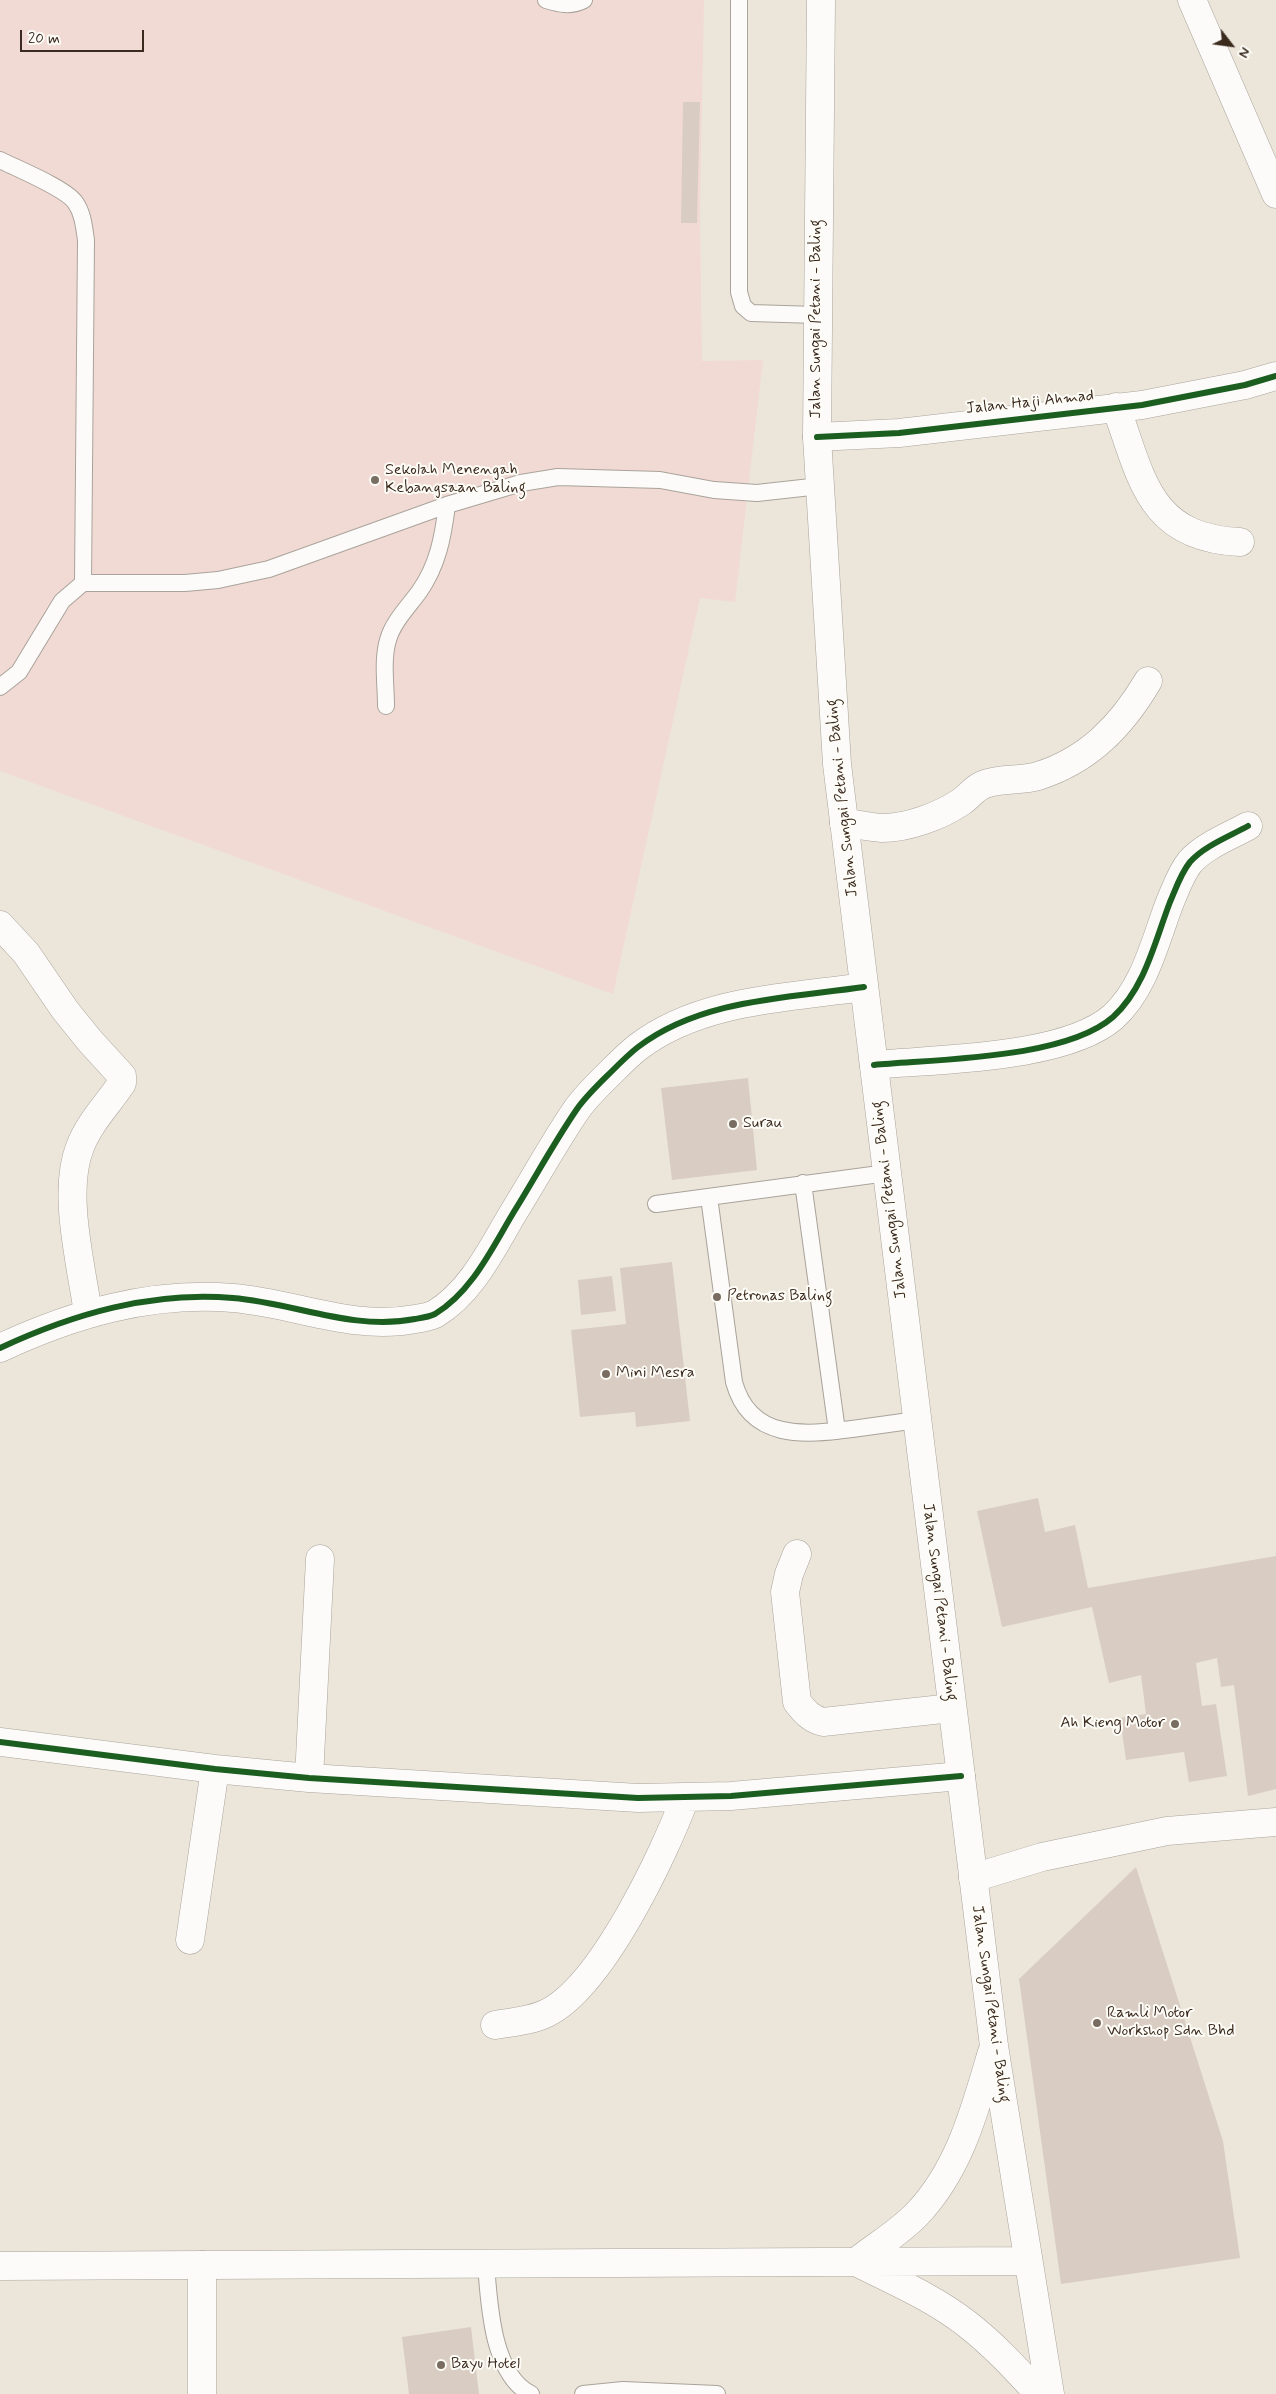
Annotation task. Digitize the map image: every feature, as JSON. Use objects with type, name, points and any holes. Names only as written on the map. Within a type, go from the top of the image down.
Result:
[{"type":"street","name":"Jalan Sungai Petani - Baling","points":[[821,0],[817,437],[837,764],[994,2046],[1050,2394]]},
{"type":"street","points":[[1192,0],[1276,194]]},
{"type":"street","name":"Jalan Haji Ahmad","points":[[817,437],[899,433],[1116,408],[1161,402],[1245,385],[1276,376]]},
{"type":"street","points":[[1116,408],[1144,487],[1156,506],[1174,522],[1194,535],[1216,541],[1240,542]]},
{"type":"street","points":[[844,823],[883,828],[911,823],[954,805],[984,784],[1036,776],[1061,767],[1084,754],[1110,734],[1131,709],[1148,681]]},
{"type":"street","points":[[874,1065],[1017,1053],[1057,1044],[1093,1030],[1112,1017],[1128,1000],[1140,982],[1176,887],[1191,860],[1248,826]]},
{"type":"street","points":[[0,924],[26,953],[65,1010],[122,1076],[122,1083],[81,1145],[73,1170],[71,1190],[88,1312]]},
{"type":"street","points":[[0,1348],[42,1328],[88,1312],[142,1302],[183,1298],[234,1298],[365,1323],[401,1322],[433,1316],[458,1295],[479,1270],[578,1108],[603,1080],[638,1047],[675,1025],[712,1011],[751,1003],[864,987]]},
{"type":"street","points":[[797,1554],[789,1574],[785,1592],[797,1702],[813,1720],[823,1722],[952,1708]]},
{"type":"street","points":[[309,1778],[320,1559]]},
{"type":"street","points":[[0,1742],[214,1769],[309,1778],[638,1798],[685,1798],[759,1794],[961,1776]]},
{"type":"street","points":[[190,1940],[214,1769]]},
{"type":"street","points":[[495,2025],[530,2019],[548,2012],[570,1996],[596,1965],[624,1926],[671,1836],[685,1798]]},
{"type":"street","points":[[973,1878],[1042,1857],[1167,1831],[1276,1822]]},
{"type":"street","points":[[856,2262],[917,2215],[946,2178],[968,2131],[994,2046]]},
{"type":"street","points":[[0,2266],[1028,2261]]},
{"type":"street","points":[[856,2262],[930,2299],[966,2323],[1005,2356],[1039,2394]]},
{"type":"street","points":[[202,2265],[202,2394]]},
{"type":"lane","points":[[546,0],[560,4],[577,4],[584,0]]},
{"type":"lane","points":[[739,0],[739,292],[743,306],[751,313],[817,315]]},
{"type":"lane","points":[[0,160],[65,192],[75,201],[82,216],[86,240],[83,583]]},
{"type":"lane","points":[[0,687],[19,672],[62,601],[83,583],[185,583],[218,580],[269,569],[447,505],[520,483],[558,477],[660,480],[714,490],[757,493],[820,486]]},
{"type":"lane","points":[[386,706],[385,656],[387,642],[392,630],[430,574],[442,546],[447,505]]},
{"type":"lane","points":[[656,1204],[887,1173]]},
{"type":"lane","points":[[803,1183],[837,1431]]},
{"type":"lane","points":[[709,1197],[738,1396],[758,1419],[778,1429],[800,1434],[917,1420]]},
{"type":"lane","points":[[486,2264],[490,2319],[509,2376],[519,2388],[531,2394]]},
{"type":"lane","points":[[583,2394],[624,2390],[717,2394]]},
{"type":"shaded area","name":"Sekolah Menengah Kebangsaan Baling","points":[[0,0],[704,0],[700,211],[702,361],[763,360],[735,602],[700,598],[613,994],[0,771]]},
{"type":"building","points":[[683,102],[700,102],[697,223],[681,223]]},
{"type":"building","points":[[748,1078],[757,1170],[672,1180],[661,1088]]},
{"type":"building","points":[[672,1262],[690,1421],[636,1427],[635,1412],[580,1417],[571,1330],[626,1324],[620,1268]]},
{"type":"building","points":[[612,1276],[616,1311],[581,1315],[578,1280]]},
{"type":"building","points":[[1038,1498],[1045,1532],[1075,1525],[1088,1588],[1276,1556],[1276,1789],[1248,1796],[1234,1685],[1221,1687],[1217,1658],[1196,1663],[1202,1706],[1216,1704],[1227,1776],[1189,1782],[1184,1752],[1126,1760],[1120,1718],[1146,1714],[1141,1675],[1109,1683],[1092,1607],[1002,1627],[977,1511]]},
{"type":"building","points":[[1136,1867],[1223,2141],[1240,2258],[1061,2284],[1019,1979]]},
{"type":"building","name":"Bayu Hotel","points":[[471,2327],[479,2394],[409,2394],[402,2337]]},
{"type":"cycle path","points":[[817,437],[899,433],[1142,405],[1245,385],[1276,376]]},
{"type":"cycle path","points":[[874,1065],[999,1055],[1033,1049],[1092,1031],[1113,1017],[1133,992],[1148,963],[1177,886],[1190,862],[1210,846],[1248,826]]},
{"type":"cycle path","points":[[0,1348],[84,1315],[142,1302],[172,1298],[233,1298],[279,1305],[346,1319],[369,1321],[392,1322],[433,1315],[460,1293],[481,1267],[553,1146],[581,1104],[638,1047],[663,1031],[689,1019],[717,1010],[776,998],[864,987]]},
{"type":"cycle path","points":[[0,1742],[215,1769],[309,1778],[638,1798],[731,1796],[961,1776]]},
{"type":"place","name":"Sekolah Menengah Kebangsaan Baling","points":[[375,480]]},
{"type":"place","name":"Surau","points":[[733,1124]]},
{"type":"place","name":"Petronas Baling","points":[[717,1297]]},
{"type":"place","name":"Mini Mesra","points":[[606,1374]]},
{"type":"place","name":"Ah Kieng Motor","points":[[1175,1724]]},
{"type":"place","name":"Ramli Motor Workshop Sdn Bhd","points":[[1097,2023]]},
{"type":"place","name":"Bayu Hotel","points":[[441,2365]]}]
